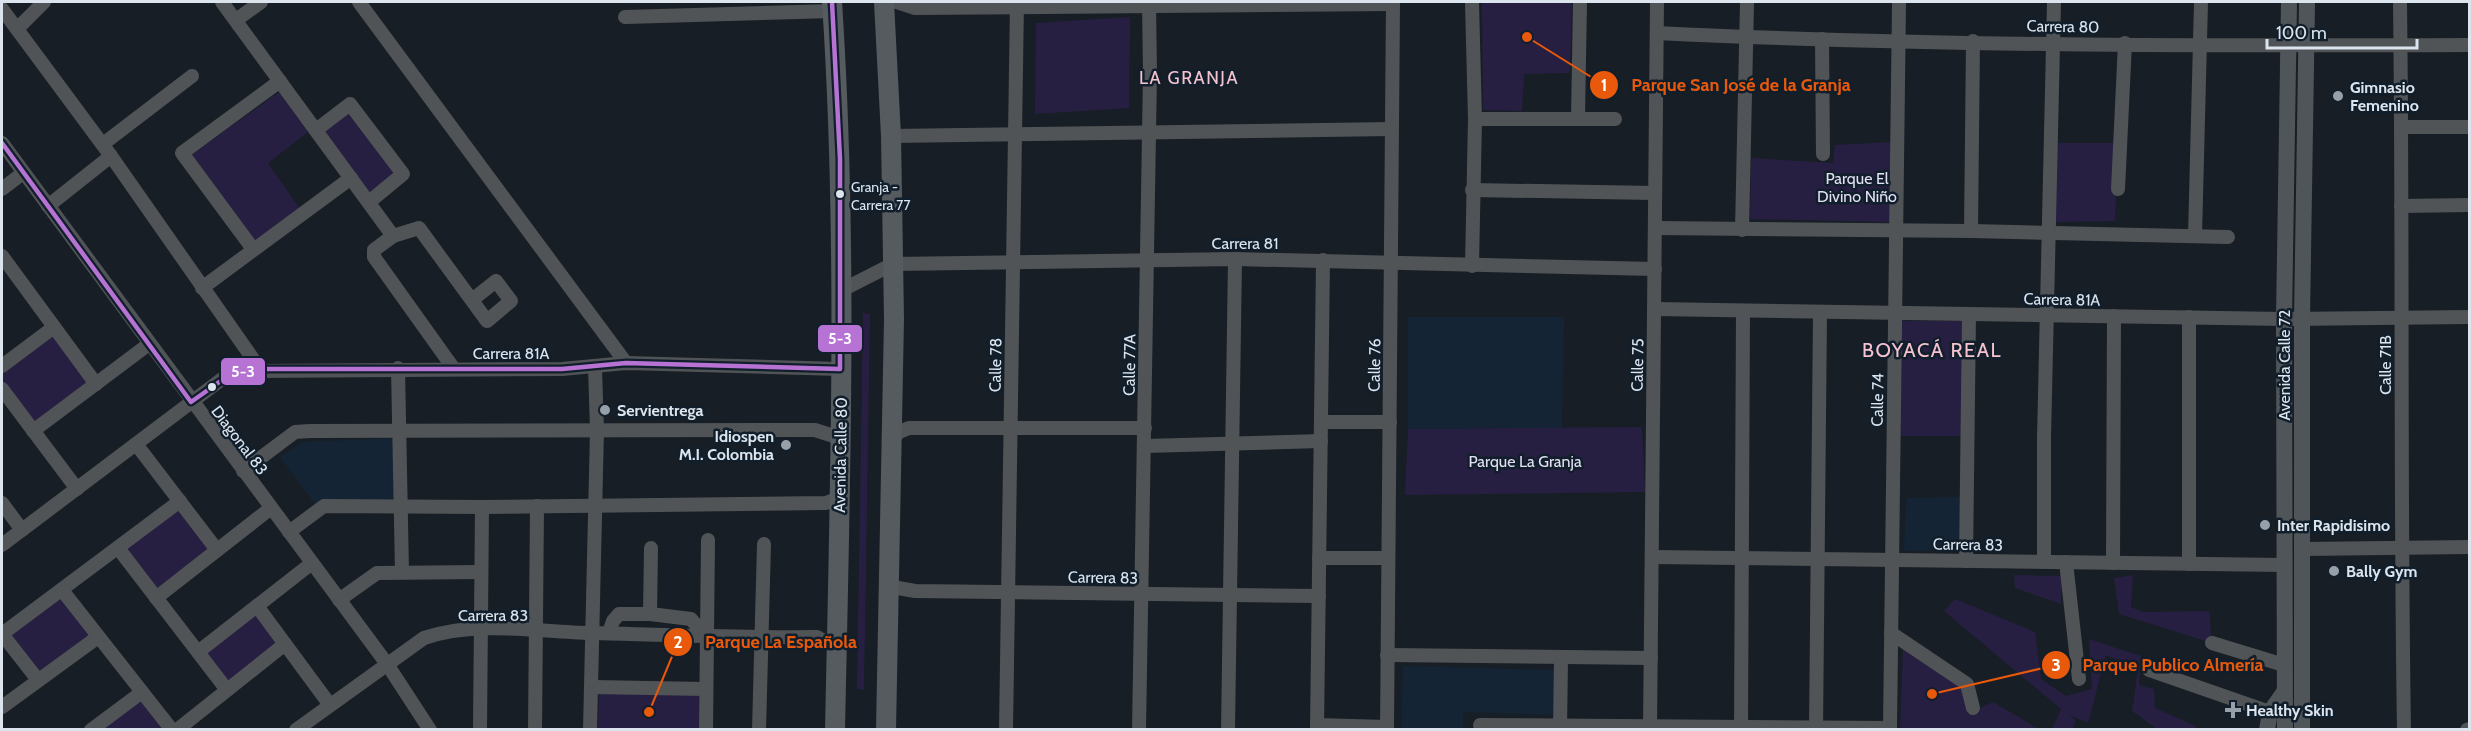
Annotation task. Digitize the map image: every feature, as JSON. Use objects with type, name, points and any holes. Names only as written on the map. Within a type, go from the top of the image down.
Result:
[{"type":"highway","points":[[885,2],[891,136],[892,264],[892,440],[886,729]]},
{"type":"highway","name":"Avenida Calle 80","points":[[832,6],[840,159],[842,290],[835,729]]},
{"type":"main road","name":"Avenida Calle 72","points":[[2284,729],[2284,319],[2289,2]]},
{"type":"main road","name":"Avenida Calle 72","points":[[2302,729],[2302,319],[2307,2]]},
{"type":"main road","points":[[2267,729],[2270,712],[2284,692]]},
{"type":"street","points":[[17,29],[44,2]]},
{"type":"street","points":[[222,2],[393,236]]},
{"type":"street","points":[[236,20],[261,2]]},
{"type":"street","points":[[360,2],[626,363]]},
{"type":"street","points":[[897,2],[915,8],[1017,4],[1394,3]]},
{"type":"street","points":[[1472,2],[1475,119],[1472,266]]},
{"type":"street","points":[[1578,117],[1580,2]]},
{"type":"street","name":"Calle 75","points":[[1650,728],[1657,2]]},
{"type":"street","points":[[1742,230],[1747,2]]},
{"type":"street","name":"Calle 74","points":[[1816,729],[1890,728],[1899,2]]},
{"type":"street","points":[[2044,562],[2046,315],[2055,42],[2054,2]]},
{"type":"street","points":[[2195,236],[2201,2]]},
{"type":"street","name":"Calle 71B","points":[[2400,2],[2403,127],[2401,547],[2404,729]]},
{"type":"street","name":"Calle 76","points":[[1387,728],[1394,3]]},
{"type":"street","name":"Calle 78","points":[[1006,729],[1017,4]]},
{"type":"street","name":"Calle 77A","points":[[1139,729],[1145,446],[1149,4]]},
{"type":"street","points":[[626,16],[832,6]]},
{"type":"street","points":[[2,9],[107,150],[260,369]]},
{"type":"street","name":"Carrera 80","points":[[1657,33],[1822,39],[2288,46],[2469,45]]},
{"type":"street","points":[[1822,39],[1823,154]]},
{"type":"street","points":[[1971,231],[1973,41]]},
{"type":"street","points":[[2118,189],[2125,43]]},
{"type":"street","points":[[48,206],[107,150],[192,76]]},
{"type":"street","points":[[253,249],[182,153],[280,81]]},
{"type":"street","points":[[316,130],[350,104],[403,174],[369,202]]},
{"type":"street","points":[[1475,119],[1615,118]]},
{"type":"street","points":[[2403,127],[2469,126]]},
{"type":"street","points":[[891,136],[1392,129]]},
{"type":"street","name":"Diagonal 83","points":[[2,143],[191,402],[387,664],[424,717],[429,729]]},
{"type":"street","points":[[2,189],[23,173]]},
{"type":"street","points":[[202,288],[351,178]]},
{"type":"street","points":[[1472,190],[1655,193]]},
{"type":"street","points":[[2401,206],[2469,205]]},
{"type":"street","points":[[454,369],[373,254],[393,236],[419,228],[487,321],[511,301],[496,281],[472,300]]},
{"type":"street","points":[[1655,228],[1971,231],[2229,237]]},
{"type":"street","points":[[2,256],[7,274],[54,327],[96,384]]},
{"type":"street","points":[[1228,729],[1235,259]]},
{"type":"street","name":"Carrera 81","points":[[842,290],[892,264],[1235,259],[1654,269]]},
{"type":"street","points":[[1323,260],[1317,727],[1387,728]]},
{"type":"street","name":"Carrera 81A","points":[[1654,309],[2284,319],[2469,317]]},
{"type":"street","points":[[1741,729],[1740,558],[1743,311]]},
{"type":"street","points":[[1480,725],[1560,728],[1816,729],[1820,312]]},
{"type":"street","points":[[1966,561],[1969,314]]},
{"type":"street","points":[[2113,563],[2114,316]]},
{"type":"street","points":[[2189,317],[2189,564]]},
{"type":"street","points":[[2,366],[54,327]]},
{"type":"street","points":[[33,431],[149,344]]},
{"type":"street","name":"Carrera 81A","points":[[2,545],[191,402],[232,374],[260,369],[562,369],[626,363],[840,369]]},
{"type":"street","points":[[590,729],[596,506],[595,367]]},
{"type":"street","points":[[398,368],[402,572]]},
{"type":"street","points":[[2,389],[76,489]]},
{"type":"street","points":[[1321,422],[1389,422]]},
{"type":"street","points":[[892,440],[899,432],[909,428],[1144,428]]},
{"type":"street","points":[[243,471],[295,432],[815,430],[840,438]]},
{"type":"street","points":[[1145,446],[1321,441]]},
{"type":"street","points":[[136,444],[217,550]]},
{"type":"street","points":[[289,532],[324,506],[482,507],[826,503],[839,498]]},
{"type":"street","points":[[38,680],[2,634],[180,501]]},
{"type":"street","points":[[2,503],[22,530]]},
{"type":"street","points":[[535,729],[537,506]]},
{"type":"street","points":[[480,729],[482,507]]},
{"type":"street","points":[[156,598],[271,508]]},
{"type":"street","points":[[706,729],[702,635],[708,540]]},
{"type":"street","points":[[759,729],[764,544]]},
{"type":"street","points":[[2302,549],[2469,547]]},
{"type":"street","points":[[118,548],[227,690]]},
{"type":"street","points":[[650,614],[651,548]]},
{"type":"street","name":"Carrera 83","points":[[1652,557],[2284,565]]},
{"type":"street","points":[[1319,558],[1388,558]]},
{"type":"street","points":[[2066,562],[2079,679]]},
{"type":"street","points":[[198,652],[312,563]]},
{"type":"street","points":[[339,600],[377,573],[481,572]]},
{"type":"street","name":"Carrera 83","points":[[889,583],[898,588],[915,591],[1319,596]]},
{"type":"street","points":[[62,590],[172,729]]},
{"type":"street","points":[[257,606],[330,705]]},
{"type":"street","points":[[609,633],[613,621],[619,614],[650,614],[691,619],[702,635]]},
{"type":"street","name":"Carrera 83","points":[[296,729],[424,638],[439,633],[481,628],[761,638],[817,637],[836,648]]},
{"type":"street","points":[[1891,633],[1967,684],[1973,708]]},
{"type":"street","points":[[2,707],[98,637]]},
{"type":"street","points":[[2211,643],[2284,665]]},
{"type":"street","points":[[177,729],[285,644]]},
{"type":"street","points":[[1388,655],[1650,658]]},
{"type":"street","points":[[1560,728],[1561,658]]},
{"type":"street","points":[[2149,670],[2270,712]]},
{"type":"street","points":[[592,687],[706,689]]},
{"type":"street","points":[[91,729],[142,692]]},
{"type":"shaded area","points":[[623,2],[730,2],[626,4]]},
{"type":"shaded area","points":[[1408,317],[1564,317],[1562,428],[1408,429]]},
{"type":"shaded area","points":[[392,438],[396,501],[322,500],[315,504],[280,457],[302,442]]},
{"type":"shaded area","points":[[1962,497],[1961,550],[1904,551],[1906,498]]},
{"type":"shaded area","points":[[1403,666],[1555,670],[1553,715],[1463,712],[1463,729],[1401,730]]},
{"type":"green space","points":[[1482,2],[1572,2],[1570,73],[1524,74],[1522,111],[1483,110]]},
{"type":"green space","points":[[1130,17],[1129,108],[1035,114],[1036,23]]},
{"type":"green space","points":[[279,92],[308,132],[268,163],[300,209],[255,242],[190,156]]},
{"type":"green space","points":[[349,110],[397,175],[371,196],[322,129]]},
{"type":"green space","name":"Parque El Divino Niño","points":[[1891,142],[1890,222],[1750,219],[1751,158],[1833,163],[1835,145]]},
{"type":"green space","points":[[2055,143],[2118,143],[2115,221],[2055,222]]},
{"type":"green space","points":[[863,313],[870,314],[864,690],[857,689]]},
{"type":"green space","points":[[1900,321],[1962,321],[1961,436],[1899,436]]},
{"type":"green space","points":[[54,327],[96,384],[33,431],[2,389],[2,366]]},
{"type":"green space","name":"Parque La Granja","points":[[1642,427],[1645,492],[1405,495],[1408,429]]},
{"type":"green space","points":[[180,501],[217,550],[156,598],[118,548]]},
{"type":"green space","points":[[2014,575],[2062,576],[2061,604],[2015,588]]},
{"type":"green space","points":[[2133,575],[2131,607],[2143,612],[2209,611],[2212,643],[2119,614],[2114,578]]},
{"type":"green space","points":[[62,590],[98,637],[38,680],[2,634]]},
{"type":"green space","points":[[1955,599],[2035,632],[2041,679],[2066,696],[2092,689],[2089,639],[2141,656],[2139,685],[2154,689],[2155,708],[2196,726],[2195,729],[2157,729],[2132,711],[2138,669],[2106,655],[2088,723],[2069,715],[2076,721],[2072,729],[2052,729],[2061,709],[1944,611]]},
{"type":"green space","points":[[257,606],[285,644],[227,690],[198,652]]},
{"type":"green space","points":[[1903,647],[1961,686],[1968,714],[1993,702],[2039,729],[1900,730]]},
{"type":"green space","points":[[599,691],[699,694],[699,729],[598,730]]},
{"type":"green space","points":[[142,692],[172,730],[91,730]]},
{"type":"transit line","name":"5-3","points":[[2,143],[191,402],[232,373],[260,369],[562,369],[626,363],[840,369],[840,159],[832,2]]},
{"type":"place","name":"Parque San José de la Granja","points":[[1527,37]]},
{"type":"place","name":"Gimnasio Femenino","points":[[2338,96]]},
{"type":"place","name":"Granja - Carrera 77","points":[[840,194]]},
{"type":"place","name":"Servientrega","points":[[605,410]]},
{"type":"place","name":"Idiospen M.I. Colombia","points":[[786,445]]},
{"type":"place","name":"Inter Rapidisimo","points":[[2265,525]]},
{"type":"place","name":"Bally Gym","points":[[2334,571]]},
{"type":"place","name":"Parque Publico Almería","points":[[1932,694]]},
{"type":"place","name":"Healthy Skin","points":[[2233,710]]},
{"type":"place","name":"Parque La Española","points":[[649,712]]},
{"type":"district","name":"LA GRANJA","points":[[1189,78]]},
{"type":"district","name":"BOYACÁ REAL","points":[[1932,350]]}]
